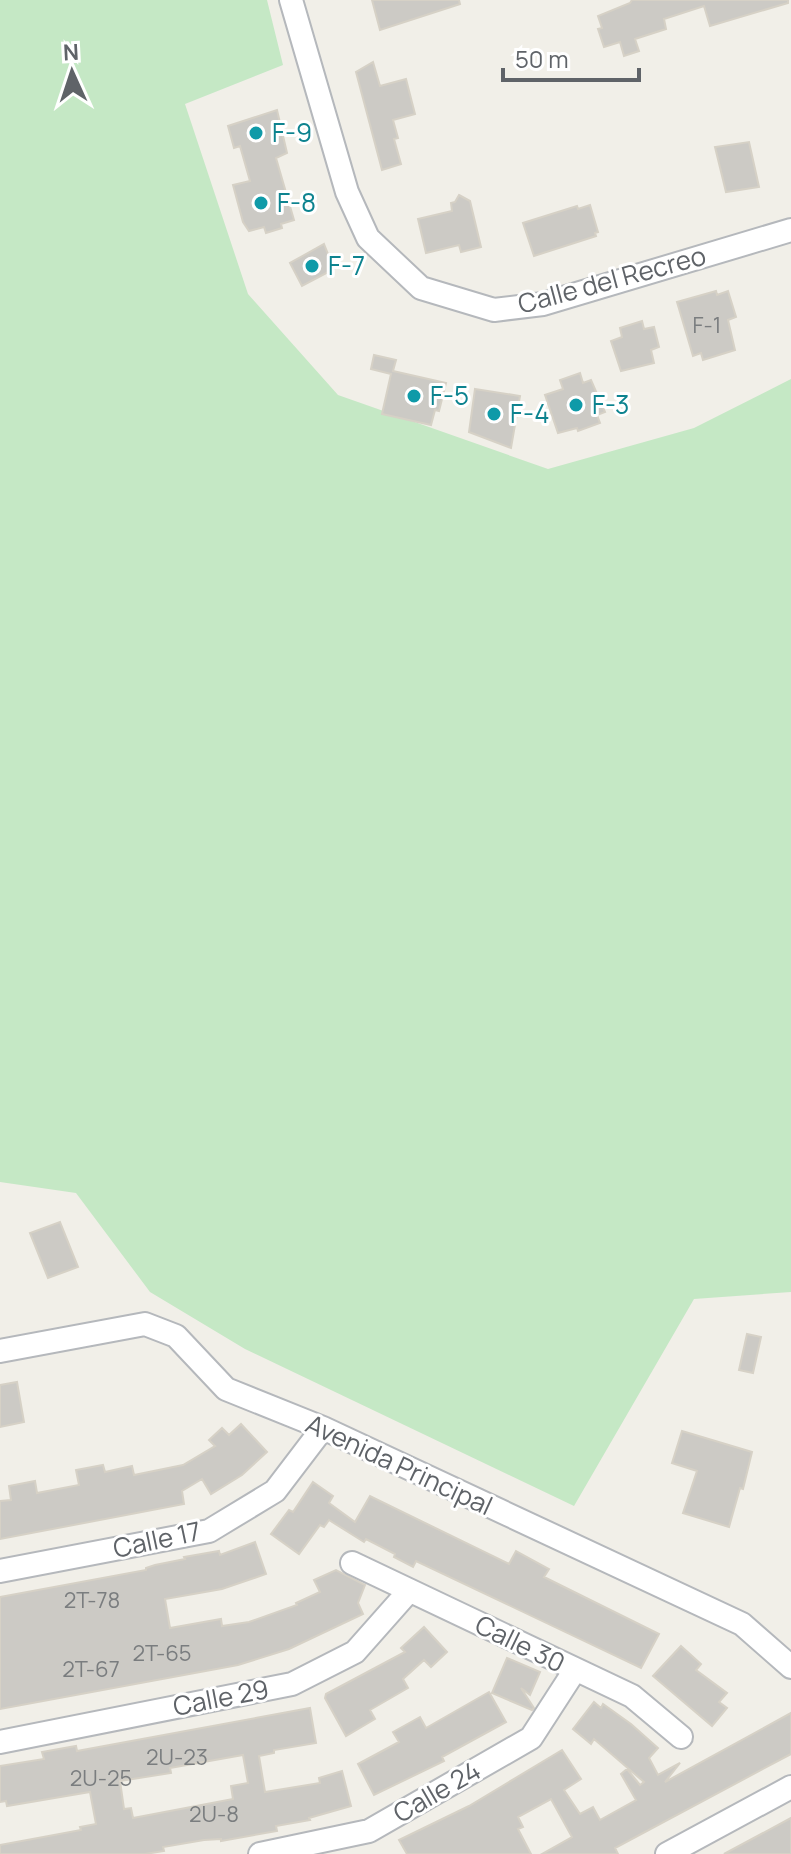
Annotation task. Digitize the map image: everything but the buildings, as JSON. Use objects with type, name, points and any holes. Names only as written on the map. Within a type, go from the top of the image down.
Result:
[{"type":"street","name":"Calle del Recreo","points":[[291,0],[347,192],[368,238],[421,288],[494,310],[543,304],[791,230]]},
{"type":"street","name":"Avenida Principal","points":[[0,1351],[145,1324],[176,1336],[226,1389],[323,1428],[742,1624],[791,1667]]},
{"type":"street","name":"Calle 17","points":[[0,1571],[209,1531],[275,1491],[323,1428]]},
{"type":"street","name":"Calle 30","points":[[352,1563],[632,1696],[681,1737]]},
{"type":"street","name":"Calle 29","points":[[0,1742],[292,1684],[355,1652],[409,1591]]},
{"type":"street","name":"Calle 24","points":[[260,1854],[369,1831],[531,1738],[575,1670]]},
{"type":"street","points":[[667,1854],[791,1787]]},
{"type":"green space","points":[[0,0],[267,0],[283,65],[185,104],[248,294],[338,395],[548,469],[694,428],[791,379],[791,1292],[694,1299],[574,1506],[245,1349],[150,1292],[76,1193],[0,1182]]},
{"type":"place","name":"F-9","points":[[256,133]]},
{"type":"place","name":"F-8","points":[[261,203]]},
{"type":"place","name":"F-7","points":[[312,266]]},
{"type":"place","name":"F-5","points":[[414,396]]},
{"type":"place","name":"F-3","points":[[576,405]]},
{"type":"place","name":"F-4","points":[[494,414]]}]
